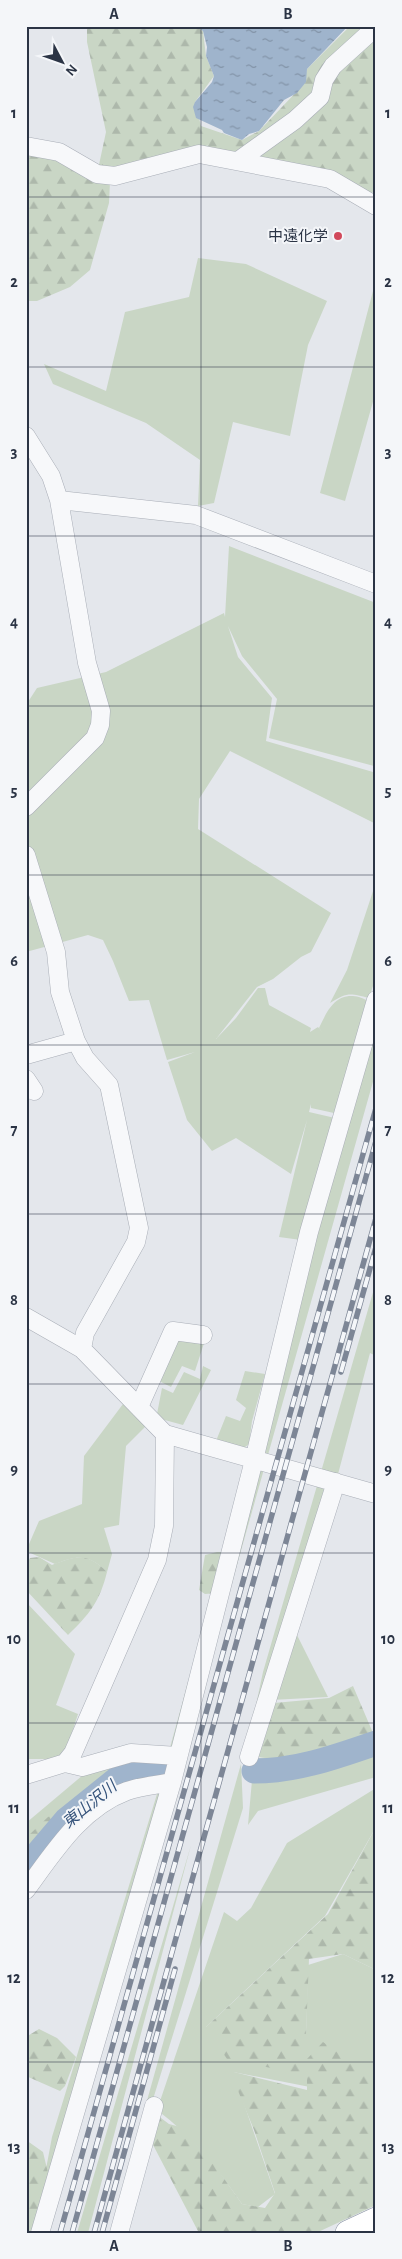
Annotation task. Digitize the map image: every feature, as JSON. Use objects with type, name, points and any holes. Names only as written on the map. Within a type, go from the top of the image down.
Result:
[{"type":"highway","points":[[348,2233],[376,2220]]},
{"type":"street","points":[[238,160],[296,120],[320,97],[324,80],[333,66],[376,27]]},
{"type":"street","points":[[26,146],[59,152],[97,174],[115,176],[199,154],[238,160],[330,179],[376,206]]},
{"type":"street","points":[[26,436],[51,476],[59,500],[87,663],[101,711],[100,725],[95,738],[26,807]]},
{"type":"street","points":[[59,500],[196,515],[376,584]]},
{"type":"street","points":[[26,855],[56,952],[60,992],[76,1041],[85,1058],[108,1085],[139,1228],[136,1242],[85,1333],[82,1349]]},
{"type":"street","points":[[40,2233],[172,1782],[254,1460],[309,1232],[376,1000]]},
{"type":"street","points":[[26,1055],[76,1041]]},
{"type":"street","points":[[26,1317],[82,1349],[165,1434],[376,1494]]},
{"type":"street","points":[[139,1407],[173,1330],[203,1335]]},
{"type":"street","points":[[65,1764],[73,1753],[156,1560],[164,1526],[165,1434]]},
{"type":"street","points":[[249,1757],[336,1482]]},
{"type":"street","points":[[26,1775],[65,1764],[82,1767],[131,1753],[178,1756]]},
{"type":"street","points":[[26,1890],[67,1835],[95,1808],[127,1791],[172,1782]]},
{"type":"street","points":[[119,2233],[154,2106]]},
{"type":"green space","points":[[87,26],[196,26],[203,31],[206,56],[214,76],[195,102],[201,126],[242,140],[259,131],[303,85],[307,69],[350,26],[376,26],[376,185],[370,198],[201,151],[209,144],[191,156],[97,174],[106,132],[87,42]]},
{"type":"green space","points":[[26,152],[54,159],[110,182],[109,203],[90,270],[70,287],[37,301],[26,301]]},
{"type":"green space","points":[[198,258],[246,264],[327,301],[308,345],[290,436],[233,422],[214,503],[198,506],[200,460],[146,423],[53,384],[44,364],[106,391],[125,312],[189,297]]},
{"type":"green space","points":[[373,291],[376,291],[376,391],[345,501],[320,493]]},
{"type":"green space","points":[[229,546],[376,603],[376,764],[374,766],[269,738],[277,699],[242,656],[228,626],[238,657],[272,698],[266,741],[373,772],[376,768],[376,824],[230,751],[199,799],[198,829],[331,913],[311,952],[301,957],[273,979],[257,987],[216,1039],[236,1018],[258,988],[265,988],[269,1005],[311,1028],[310,1032],[318,1027],[322,1032],[319,1028],[324,1017],[331,1006],[340,999],[355,996],[369,1001],[334,1113],[311,1108],[311,1104],[309,1112],[335,1118],[301,1240],[279,1237],[307,1120],[291,1174],[236,1138],[212,1151],[187,1120],[168,1062],[195,1052],[167,1060],[149,1000],[129,1001],[103,940],[88,935],[26,952],[26,705],[37,688],[106,672],[224,613],[225,617]]},
{"type":"green space","points":[[376,882],[376,977],[369,998],[349,994],[330,1003],[347,970]]},
{"type":"green space","points":[[376,1015],[376,1071],[49,2233],[34,2233],[52,2137],[161,1781],[95,1808],[26,1886],[26,1823],[83,1775],[115,1766],[166,1762],[336,1146]]},
{"type":"green space","points":[[376,1282],[376,1356],[370,1353],[337,1478],[250,1733],[263,1672]]},
{"type":"green space","points":[[175,1334],[205,1340],[195,1371],[182,1366],[171,1387],[157,1380]]},
{"type":"green space","points":[[203,1366],[211,1370],[183,1425],[161,1419],[157,1414],[162,1388],[173,1393],[184,1372],[200,1379]]},
{"type":"green space","points":[[245,1371],[265,1374],[252,1421],[249,1444],[240,1451],[216,1441],[226,1416],[240,1421],[246,1408],[236,1400]]},
{"type":"green space","points":[[129,1396],[152,1420],[126,1446],[119,1525],[104,1528],[112,1554],[107,1572],[88,1559],[76,1558],[55,1564],[26,1551],[39,1521],[82,1504],[84,1456]]},
{"type":"green space","points":[[227,1552],[217,1593],[205,1594],[199,1590],[205,1555]]},
{"type":"green space","points":[[39,1557],[52,1565],[68,1559],[87,1559],[93,1561],[107,1572],[93,1607],[68,1635],[26,1590],[26,1565],[30,1558]]},
{"type":"green space","points":[[26,1602],[75,1654],[56,1705],[78,1714],[66,1751],[54,1759],[26,1759]]},
{"type":"green space","points":[[296,1633],[328,1697],[271,1700]]},
{"type":"green space","points":[[353,1686],[373,1733],[342,1747],[315,1756],[288,1759],[253,1756],[274,1703],[329,1698]]},
{"type":"green space","points":[[376,1732],[376,1777],[258,1811],[248,1825],[254,1758],[317,1760]]},
{"type":"green space","points":[[166,1764],[159,1772],[120,1785],[26,1871],[26,1842],[29,1835],[48,1817],[67,1809],[113,1777],[134,1769]]},
{"type":"green space","points":[[241,1764],[243,1808],[150,2109],[119,2233],[110,2233]]},
{"type":"green space","points":[[376,1788],[376,1827],[325,1916],[206,2027],[306,2034],[308,1965],[343,1954],[376,1970],[376,2100],[233,2072],[275,2194],[258,2207],[242,2204],[203,2153],[182,2131],[157,2110],[224,1912],[237,1921],[251,1908],[287,1843]]},
{"type":"green space","points":[[376,1827],[376,1970],[343,1954],[309,1959],[306,2034],[300,2074],[227,2059],[206,2027],[328,1914]]},
{"type":"green space","points":[[191,1845],[88,2233],[77,2233]]},
{"type":"green space","points":[[39,2029],[57,2038],[76,2057],[65,2086],[60,2091],[26,2076],[26,2037]]},
{"type":"green space","points":[[323,2042],[376,2079],[376,2205],[316,2233],[199,2233],[151,2141],[157,2115],[169,2124],[180,2127],[213,2163],[242,2204],[265,2208],[275,2193],[254,2130],[230,2071],[307,2090],[307,2059]]},
{"type":"green space","points":[[26,2140],[43,2152],[48,2173],[34,2233],[26,2233]]},
{"type":"water","points":[[196,26],[348,26],[307,69],[306,82],[297,93],[284,100],[259,131],[249,134],[242,140],[196,118],[193,107],[195,102],[212,82],[214,76],[206,56],[207,47],[203,31]]},
{"type":"waterway","name":"東山沢川","points":[[254,1771],[301,1766],[376,1743]]},
{"type":"waterway","name":"東山沢川","points":[[26,1867],[66,1820],[117,1779],[168,1766]]},
{"type":"railway","points":[[60,2233],[376,1108]]},
{"type":"railway","points":[[72,2233],[376,1141]]},
{"type":"railway","points":[[94,2233],[376,1218]]},
{"type":"railway","points":[[341,1372],[376,1247]]},
{"type":"railway","points":[[102,2233],[175,1969]]},
{"type":"place","name":"中遠化学","points":[[338,236]]}]
